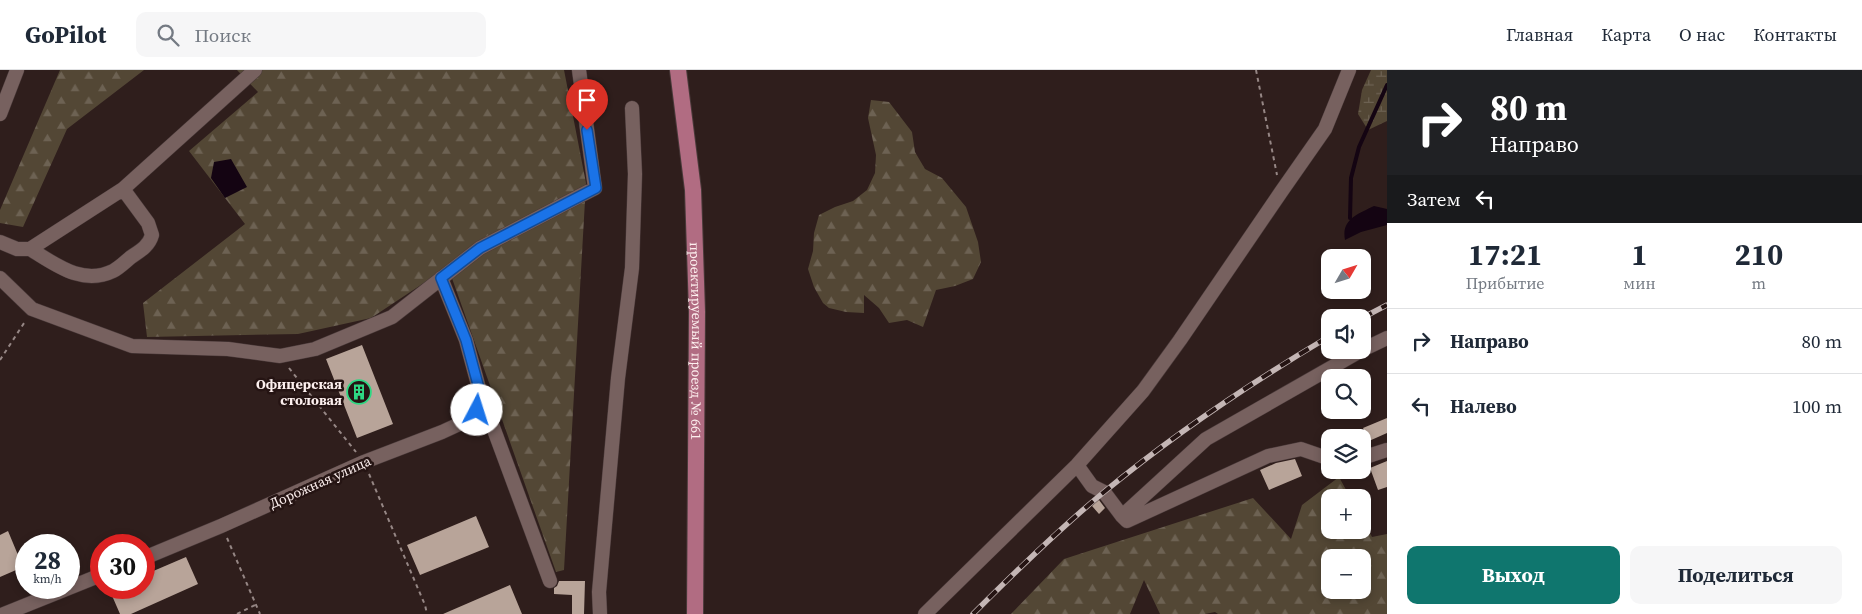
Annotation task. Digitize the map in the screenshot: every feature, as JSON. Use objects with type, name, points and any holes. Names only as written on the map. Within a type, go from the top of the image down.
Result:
[{"type":"main road","name":"проектируемый проезд № 661","points":[[678,70],[694,209],[697,312],[695,614]]},
{"type":"street","points":[[0,114],[16,70]]},
{"type":"street","points":[[0,278],[32,309],[132,346],[228,349],[280,356],[315,348],[392,317],[480,248],[596,188],[579,70]]},
{"type":"street","points":[[925,614],[1077,465],[1143,391],[1325,130],[1349,70]]},
{"type":"street","points":[[30,249],[124,189],[252,71]]},
{"type":"street","points":[[600,614],[599,592],[618,378],[632,268],[635,174],[632,108]]},
{"type":"street","points":[[0,242],[17,248],[30,249],[57,266],[73,273],[90,276],[114,271],[146,246],[152,235],[148,224],[124,189]]},
{"type":"street","points":[[441,278],[466,340],[480,392],[550,580]]},
{"type":"street","points":[[1371,346],[1387,338]]},
{"type":"street","points":[[1122,516],[1206,439],[1346,359]]},
{"type":"street","name":"Дорожная улица","points":[[155,553],[364,462],[468,420],[477,410],[480,392]]},
{"type":"street","points":[[1077,465],[1092,486],[1104,492],[1127,521],[1268,456],[1301,449],[1321,456]]},
{"type":"street","points":[[1371,455],[1387,450]]},
{"type":"street","points":[[4,614],[90,579]]},
{"type":"path","points":[[1256,70],[1281,192]]},
{"type":"path","points":[[0,360],[19,333],[32,309]]},
{"type":"path","points":[[280,356],[364,462],[425,605],[427,614]]},
{"type":"path","points":[[221,526],[260,614]]},
{"type":"path","points":[[237,614],[255,605]]},
{"type":"green space","points":[[60,70],[144,70],[67,129],[23,227],[0,223],[0,210]]},
{"type":"green space","points":[[237,70],[564,70],[586,183],[564,570],[556,572],[448,267],[371,318],[298,334],[147,337],[143,303],[245,224],[189,151],[258,92]]},
{"type":"green space","points":[[1371,70],[1387,70],[1387,121],[1368,130],[1358,114],[1362,90]]},
{"type":"green space","points":[[871,100],[889,102],[912,132],[915,152],[925,169],[942,178],[966,207],[978,242],[981,262],[973,279],[955,286],[936,290],[923,327],[907,320],[889,323],[879,308],[864,295],[864,313],[846,312],[829,308],[823,303],[814,287],[808,269],[819,215],[853,201],[867,190],[875,173],[876,155],[868,118]]},
{"type":"green space","points":[[1336,479],[1340,479],[1346,489],[1323,489]]},
{"type":"green space","points":[[1321,491],[1321,539],[1371,539],[1371,535],[1372,537],[1387,534],[1387,614],[1218,614],[1215,612],[1205,614],[1160,614],[1144,580],[1130,614],[1011,614],[1064,559],[1253,498],[1291,539],[1302,505]]},
{"type":"shaded area","points":[[231,159],[247,187],[225,198],[211,178],[214,162]]},
{"type":"shaded area","points":[[1374,206],[1387,209],[1387,225],[1361,232],[1345,240],[1344,233],[1348,222]]},
{"type":"building","name":"Офицерская столовая","points":[[362,345],[393,424],[357,438],[326,359]]},
{"type":"building","points":[[1387,418],[1387,433],[1371,440],[1371,429],[1363,428]]},
{"type":"building","points":[[1295,459],[1302,476],[1269,490],[1260,470],[1276,463]]},
{"type":"building","points":[[1387,461],[1387,487],[1378,490],[1371,468]]},
{"type":"building","points":[[1099,500],[1105,508],[1099,514],[1092,506]]},
{"type":"building","points":[[476,516],[489,547],[420,575],[407,545]]},
{"type":"building","points":[[8,531],[15,548],[15,570],[0,577],[0,535]]},
{"type":"building","points":[[186,557],[198,584],[131,614],[120,614],[113,599],[155,599],[155,570]]},
{"type":"building","points":[[559,581],[585,581],[584,614],[572,614],[572,595],[554,594],[554,588]]},
{"type":"building","points":[[510,585],[522,614],[443,614]]},
{"type":"waterway","points":[[1350,218],[1351,178],[1359,147],[1387,85]]},
{"type":"railway","points":[[1371,313],[1387,305]]},
{"type":"railway","points":[[973,614],[1053,536],[1131,471],[1214,409],[1321,342]]},
{"type":"place","name":"Офицерская столовая","points":[[359,392]]},
{"type":"route","points":[[477,410],[480,392],[466,340],[441,278],[480,248],[596,188],[587,130]]}]
